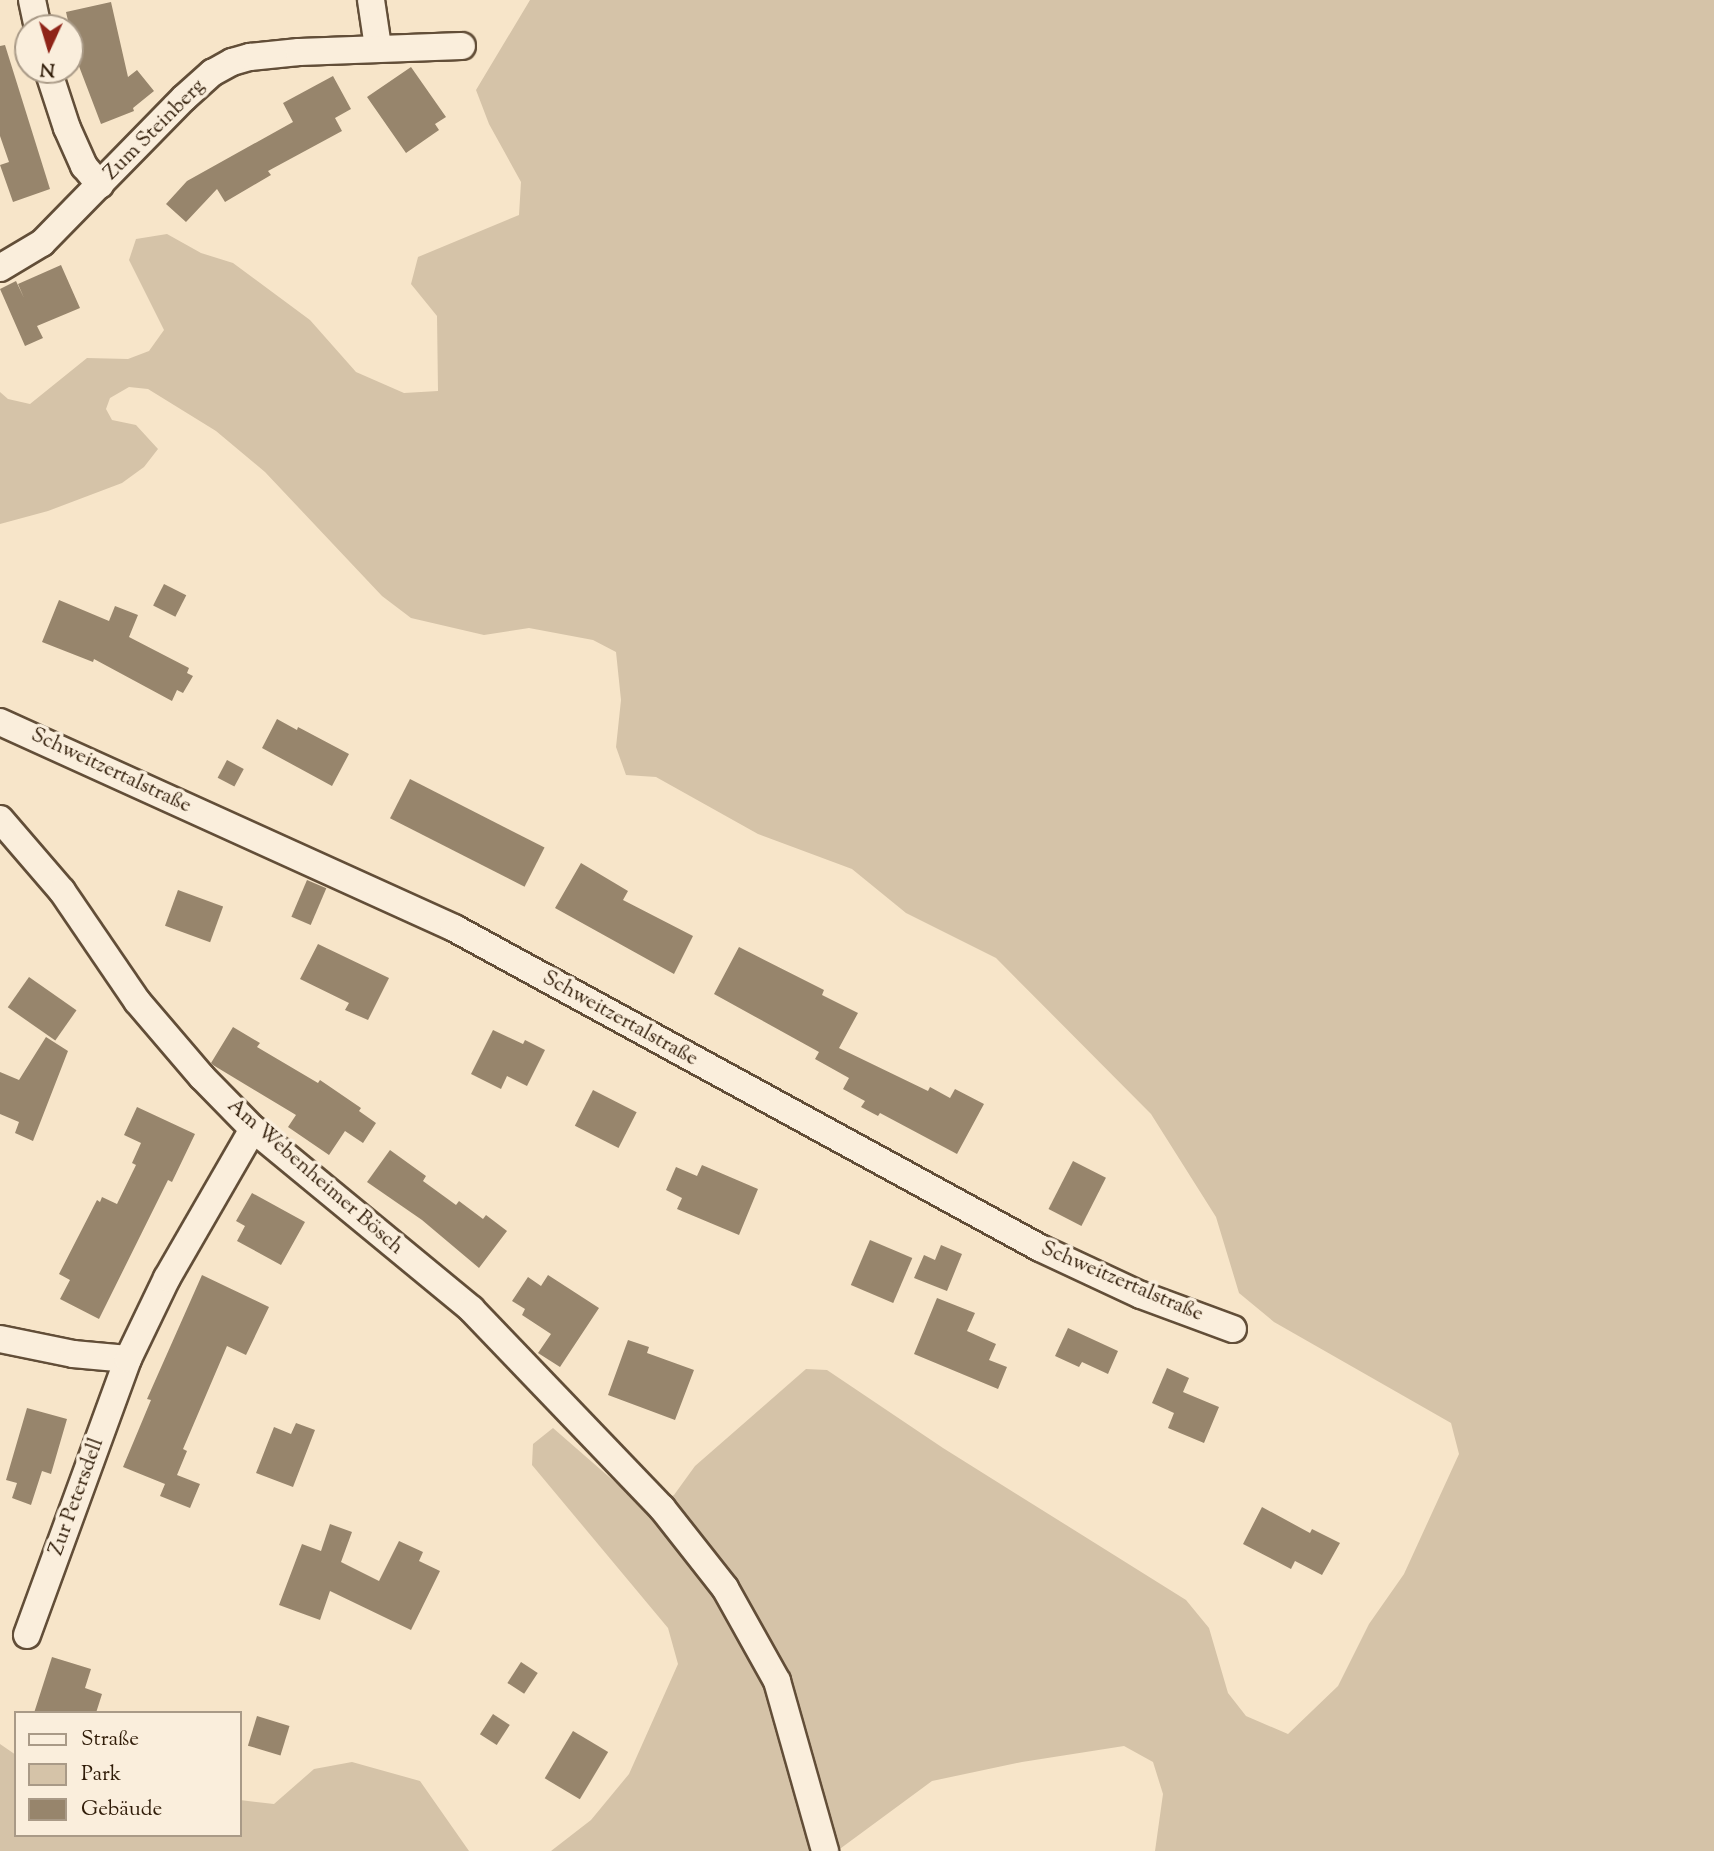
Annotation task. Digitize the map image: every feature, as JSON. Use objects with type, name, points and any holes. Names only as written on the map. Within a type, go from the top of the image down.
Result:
[{"type":"street","points":[[371,0],[378,47]]},
{"type":"street","name":"Zum Steinberg","points":[[0,268],[42,243],[184,98],[212,73],[232,62],[250,57],[378,47],[462,46]]},
{"type":"street","points":[[53,84],[72,141],[84,166],[100,185]]},
{"type":"street","name":"Schweitzertalstraße","points":[[0,722],[454,928],[1040,1248],[1141,1295],[1233,1328]]},
{"type":"street","name":"Am Webenheimer Bösch","points":[[0,818],[62,891],[137,1001],[202,1077],[253,1129],[471,1309],[662,1508],[725,1588],[777,1681],[825,1851]]},
{"type":"street","name":"Zur Petersdell","points":[[27,1635],[128,1359],[167,1278],[253,1129]]},
{"type":"street","points":[[0,1339],[73,1354],[128,1359]]},
{"type":"green space","points":[[530,0],[1714,0],[1714,1851],[1155,1851],[1163,1794],[1153,1762],[1124,1746],[1022,1762],[932,1781],[837,1851],[551,1851],[591,1820],[629,1774],[678,1664],[668,1628],[532,1465],[533,1444],[553,1428],[647,1510],[674,1495],[695,1466],[806,1369],[827,1370],[943,1448],[1186,1600],[1209,1628],[1228,1693],[1246,1716],[1288,1734],[1338,1686],[1369,1624],[1404,1574],[1459,1454],[1451,1423],[1274,1322],[1239,1293],[1216,1217],[1151,1114],[996,958],[906,913],[852,869],[758,834],[656,777],[626,775],[616,747],[621,700],[616,652],[593,640],[529,628],[484,635],[411,618],[382,596],[265,472],[216,431],[148,389],[129,387],[110,398],[106,409],[112,420],[136,425],[158,449],[144,467],[122,483],[48,511],[0,524],[0,392],[8,399],[30,404],[87,358],[128,359],[149,351],[164,330],[129,260],[136,239],[167,234],[201,253],[233,263],[310,320],[356,372],[404,393],[438,391],[437,316],[411,284],[418,257],[519,215],[521,182],[489,124],[476,90]]},
{"type":"green space","points":[[0,1744],[14,1754],[14,1837],[242,1837],[242,1800],[274,1804],[314,1769],[352,1762],[420,1781],[469,1851],[0,1851]]},
{"type":"building","points":[[111,2],[128,77],[137,70],[154,91],[133,108],[134,111],[101,124],[84,79],[84,14],[66,12]]},
{"type":"building","points":[[5,45],[14,74],[14,84],[17,84],[50,189],[13,202],[0,165],[9,162],[0,136],[0,46]]},
{"type":"building","points":[[411,67],[446,117],[435,124],[439,130],[406,153],[367,97]]},
{"type":"building","points":[[333,76],[351,109],[335,118],[342,131],[268,171],[271,175],[225,202],[217,189],[186,222],[166,204],[187,181],[293,122],[283,103]]},
{"type":"building","points":[[61,265],[80,308],[37,326],[43,338],[25,346],[0,289],[16,281],[24,298],[18,284]]},
{"type":"building","points":[[164,584],[186,595],[175,617],[153,605]]},
{"type":"building","points":[[59,600],[109,621],[115,606],[138,615],[129,637],[189,668],[187,673],[193,676],[183,693],[177,690],[172,701],[94,659],[93,662],[42,642]]},
{"type":"building","points":[[277,719],[349,754],[332,786],[262,748]]},
{"type":"building","points":[[227,760],[244,769],[234,787],[218,778]]},
{"type":"building","points":[[410,779],[545,848],[525,887],[390,818]]},
{"type":"building","points":[[581,863],[628,891],[623,900],[693,936],[674,974],[555,908]]},
{"type":"building","points":[[307,880],[326,888],[311,925],[291,917]]},
{"type":"building","points":[[178,890],[223,906],[210,942],[165,926]]},
{"type":"building","points":[[318,944],[389,978],[368,1020],[345,1010],[349,1003],[300,979]]},
{"type":"building","points":[[739,947],[824,990],[822,995],[858,1013],[839,1048],[928,1091],[930,1087],[950,1098],[955,1089],[984,1104],[957,1154],[880,1113],[878,1116],[861,1107],[865,1101],[843,1089],[849,1078],[815,1059],[819,1052],[714,994]]},
{"type":"building","points":[[29,977],[77,1010],[55,1041],[8,1007]]},
{"type":"building","points":[[233,1027],[260,1043],[257,1047],[318,1083],[320,1080],[361,1108],[359,1111],[376,1123],[363,1143],[345,1131],[329,1155],[288,1127],[296,1115],[213,1065],[211,1063]]},
{"type":"building","points":[[493,1030],[523,1044],[525,1040],[545,1050],[527,1086],[507,1076],[501,1089],[471,1074]]},
{"type":"building","points":[[46,1037],[68,1051],[33,1141],[15,1133],[19,1122],[0,1114],[0,1072],[19,1080]]},
{"type":"building","points":[[593,1090],[637,1112],[618,1148],[575,1126]]},
{"type":"building","points":[[137,1107],[195,1134],[172,1182],[168,1180],[99,1319],[60,1299],[70,1280],[59,1274],[97,1200],[100,1202],[102,1197],[117,1204],[136,1165],[132,1163],[141,1143],[124,1135]]},
{"type":"building","points":[[390,1150],[426,1176],[423,1181],[456,1205],[459,1201],[483,1219],[486,1215],[507,1231],[479,1268],[422,1220],[367,1182]]},
{"type":"building","points":[[1073,1161],[1106,1178],[1081,1226],[1048,1209]]},
{"type":"building","points":[[702,1165],[758,1189],[739,1235],[677,1209],[682,1198],[666,1190],[676,1167],[697,1176]]},
{"type":"building","points":[[252,1193],[305,1222],[281,1265],[237,1241],[245,1226],[236,1221]]},
{"type":"building","points":[[870,1240],[912,1258],[893,1303],[851,1285]]},
{"type":"building","points":[[941,1245],[962,1254],[947,1291],[914,1278],[924,1255],[935,1260]]},
{"type":"building","points":[[202,1275],[269,1307],[246,1355],[227,1346],[183,1449],[187,1451],[177,1475],[200,1484],[190,1508],[160,1496],[165,1484],[123,1467],[151,1400],[147,1399]]},
{"type":"building","points":[[548,1275],[599,1308],[560,1367],[538,1353],[551,1334],[522,1315],[525,1309],[512,1301],[528,1277],[541,1286]]},
{"type":"building","points":[[937,1298],[975,1313],[967,1331],[996,1344],[989,1360],[1007,1367],[998,1389],[914,1354]]},
{"type":"building","points":[[1068,1328],[1118,1351],[1108,1374],[1082,1362],[1079,1367],[1055,1356]]},
{"type":"building","points":[[628,1340],[649,1347],[647,1353],[694,1370],[675,1420],[608,1395]]},
{"type":"building","points":[[1167,1368],[1189,1378],[1183,1392],[1219,1407],[1204,1443],[1168,1428],[1174,1413],[1152,1403]]},
{"type":"building","points":[[27,1408],[67,1419],[51,1474],[42,1471],[31,1505],[12,1498],[17,1483],[6,1480]]},
{"type":"building","points":[[296,1423],[315,1430],[293,1487],[256,1473],[274,1427],[291,1434]]},
{"type":"building","points":[[1262,1507],[1310,1533],[1312,1529],[1340,1543],[1322,1575],[1295,1561],[1291,1569],[1243,1544]]},
{"type":"building","points":[[330,1524],[352,1532],[341,1562],[379,1581],[399,1541],[423,1552],[419,1561],[440,1571],[411,1630],[330,1591],[320,1620],[279,1605],[302,1544],[321,1551]]},
{"type":"building","points":[[52,1657],[91,1669],[85,1688],[102,1694],[97,1711],[35,1711]]},
{"type":"building","points":[[521,1662],[538,1673],[524,1694],[507,1683]]},
{"type":"building","points":[[493,1714],[510,1725],[497,1745],[480,1734]]},
{"type":"building","points":[[257,1716],[290,1726],[280,1756],[248,1746]]},
{"type":"building","points":[[573,1731],[608,1752],[580,1799],[545,1778]]}]
